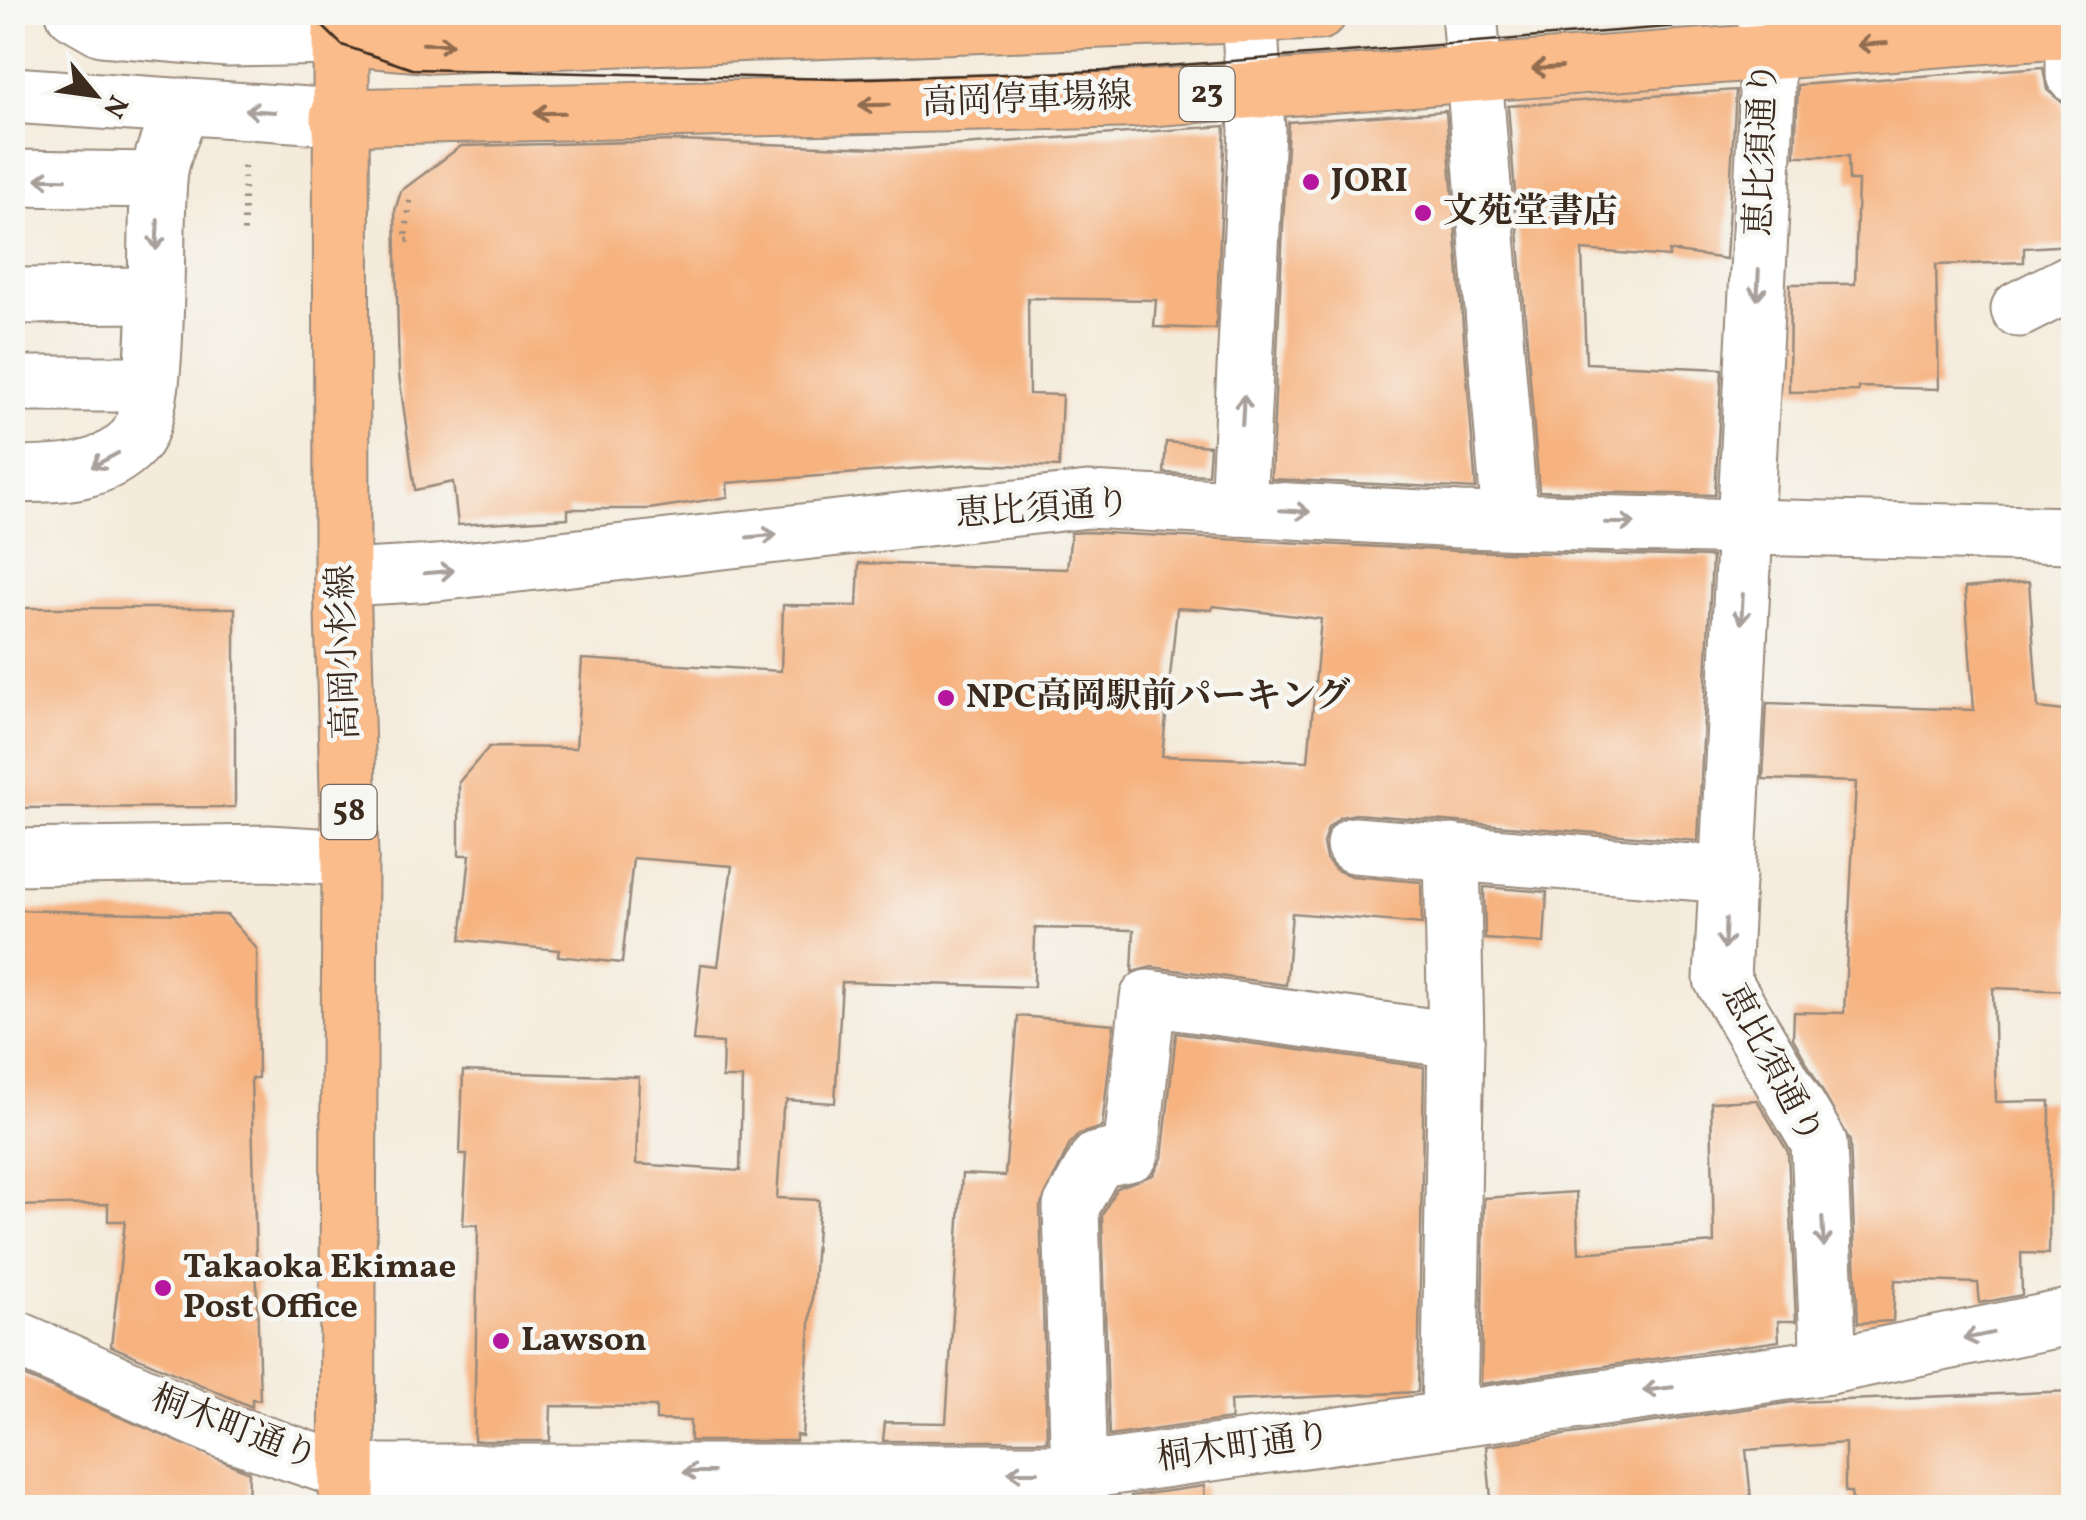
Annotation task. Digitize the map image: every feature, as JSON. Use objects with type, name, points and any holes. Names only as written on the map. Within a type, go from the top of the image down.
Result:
[{"type":"main road","name":"23","points":[[341,25],[434,45],[1249,18],[1319,12]]},
{"type":"main road","name":"高岡小杉線","points":[[341,25],[338,117],[342,578],[350,858],[347,1490]]},
{"type":"main road","name":"高岡停車場線","points":[[338,117],[1122,100],[1473,74],[1766,32],[2074,29]]},
{"type":"street","points":[[74,12],[102,28],[228,39],[341,25]]},
{"type":"street","points":[[1470,12],[1510,521]]},
{"type":"street","points":[[1238,508],[1256,150],[1249,18]]},
{"type":"street","name":"恵比須通り","points":[[1766,32],[1722,979],[1819,1143],[1829,1366]]},
{"type":"street","points":[[2074,37],[2074,75]]},
{"type":"street","points":[[12,96],[338,117]]},
{"type":"street","points":[[12,475],[77,472],[106,464],[136,438],[150,384],[160,180],[182,106]]},
{"type":"street","points":[[12,178],[160,180]]},
{"type":"street","points":[[2019,309],[2074,281]]},
{"type":"street","points":[[12,296],[154,295]]},
{"type":"street","points":[[12,384],[150,384]]},
{"type":"street","name":"恵比須通り","points":[[342,578],[437,573],[1088,500],[1510,521],[2074,536]]},
{"type":"street","points":[[1354,845],[1728,875]]},
{"type":"street","points":[[1449,1418],[1456,1040],[1452,852]]},
{"type":"street","points":[[12,857],[268,854],[350,858]]},
{"type":"street","points":[[1078,1490],[1071,1207],[1097,1160],[1131,1154],[1148,998],[1456,1040]]},
{"type":"street","name":"桐木町通り","points":[[12,1336],[226,1431],[347,1490],[1078,1490],[1449,1418],[1829,1366],[2074,1316]]},
{"type":"path","points":[[244,158],[244,234]]},
{"type":"path","points":[[409,240],[405,241],[411,193]]},
{"type":"building","points":[[2043,67],[2047,90],[2063,103],[2071,245],[2024,248],[2024,262],[1936,265],[1939,389],[1858,387],[1858,391],[1789,392],[1790,284],[1855,284],[1858,181],[1849,181],[1848,156],[1795,156],[1798,85]]},
{"type":"building","points":[[1736,90],[1726,259],[1669,251],[1669,257],[1582,250],[1586,363],[1722,369],[1715,495],[1539,491],[1508,106]]},
{"type":"building","points":[[1446,111],[1476,489],[1271,479],[1288,122]]},
{"type":"building","points":[[1225,126],[1216,329],[1154,327],[1156,300],[1028,298],[1029,394],[1062,395],[1059,467],[975,464],[727,483],[728,497],[649,509],[568,509],[568,518],[458,525],[453,482],[415,490],[399,375],[395,211],[401,191],[461,146],[679,141],[906,149]]},
{"type":"building","points":[[1166,442],[1210,446],[1208,475],[1164,473]]},
{"type":"building","points":[[1071,533],[1459,551],[1712,557],[1698,841],[1356,814],[1340,817],[1328,828],[1323,843],[1326,859],[1336,870],[1351,876],[1421,882],[1422,924],[1292,913],[1286,985],[1152,967],[1132,972],[1134,930],[1035,928],[1034,987],[842,982],[835,1103],[787,1100],[783,1109],[777,1198],[819,1200],[802,1436],[796,1435],[796,1441],[690,1441],[690,1421],[656,1420],[656,1407],[551,1406],[550,1441],[474,1441],[478,1225],[463,1225],[467,1154],[460,1154],[463,1071],[639,1077],[636,1164],[740,1171],[742,1078],[722,1078],[723,1043],[693,1041],[701,964],[718,966],[732,866],[633,858],[622,963],[558,956],[559,950],[461,940],[470,855],[459,855],[459,782],[489,747],[576,748],[582,659],[781,671],[783,605],[857,606],[859,563],[1067,569]],"holes":[[[1213,606],[1321,619],[1308,761],[1162,756],[1177,608],[1212,610]]]},
{"type":"building","points":[[2029,582],[2038,708],[2074,712],[2069,991],[1993,988],[1996,1102],[2050,1101],[2049,1254],[2021,1253],[2022,1295],[1980,1303],[1978,1283],[1895,1280],[1893,1321],[1858,1323],[1850,1141],[1793,1038],[1794,1012],[1844,1013],[1856,782],[1763,779],[1767,703],[1974,710],[1965,588]]},
{"type":"building","points":[[12,608],[235,608],[235,807],[12,808]]},
{"type":"building","points":[[1484,887],[1547,892],[1544,943],[1485,939]]},
{"type":"building","points":[[12,910],[227,915],[257,949],[258,1078],[251,1078],[260,1400],[252,1399],[252,1407],[111,1346],[125,1221],[108,1221],[108,1204],[12,1206]]},
{"type":"building","points":[[1018,1016],[1114,1024],[1102,1127],[1079,1134],[1070,1144],[1040,1207],[1047,1441],[883,1441],[885,1422],[946,1423],[962,1174],[1005,1176]]},
{"type":"building","points":[[1176,1033],[1424,1067],[1418,1392],[1230,1401],[1231,1419],[1109,1436],[1102,1215],[1117,1188],[1153,1175],[1162,1158]]},
{"type":"building","points":[[1757,1100],[1788,1152],[1796,1321],[1778,1321],[1779,1341],[1481,1384],[1484,1198],[1576,1192],[1579,1253],[1714,1243],[1711,1102]]},
{"type":"building","points":[[12,1371],[249,1472],[248,1508],[12,1508]]},
{"type":"building","points":[[2074,1391],[2074,1508],[1853,1508],[1851,1492],[1845,1492],[1845,1443],[1746,1450],[1752,1508],[1492,1508],[1486,1446],[1794,1402]]},
{"type":"building","points":[[1204,1486],[1205,1508],[1132,1508],[1131,1496]]},
{"type":"building","points":[[879,1503],[1043,1503],[1042,1508],[879,1508]]},
{"type":"tram line","points":[[308,12],[342,45],[412,69],[838,79],[1103,71],[1861,12]]},
{"type":"place","name":"JORI","points":[[1311,182]]},
{"type":"place","name":"文苑堂書店","points":[[1423,213]]},
{"type":"place","name":"NPC高岡駅前パーキング","points":[[946,698]]},
{"type":"place","name":"Takaoka Ekimae Post Office","points":[[163,1288]]},
{"type":"place","name":"Lawson","points":[[501,1341]]}]
